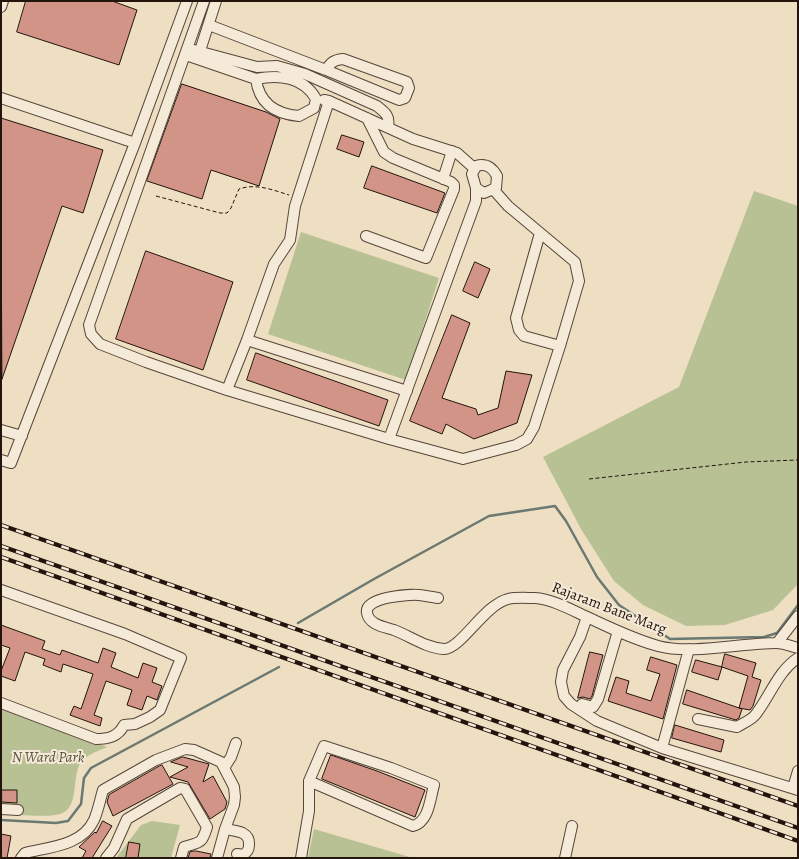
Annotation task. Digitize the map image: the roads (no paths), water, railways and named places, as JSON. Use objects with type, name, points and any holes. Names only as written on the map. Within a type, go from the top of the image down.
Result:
[{"type":"street","points":[[1,7],[3,1]]},
{"type":"street","points":[[6,461],[22,436],[187,1]]},
{"type":"street","points":[[204,1],[89,325],[91,334],[100,344],[227,390],[389,439],[463,459],[516,445],[527,439],[534,427],[560,346],[578,280],[575,262],[508,206],[493,189]]},
{"type":"street","points":[[198,55],[216,1]]},
{"type":"street","points":[[209,24],[399,100],[405,98],[409,88],[406,82],[343,59],[331,62],[326,70]]},
{"type":"street","points":[[187,52],[257,67],[276,66],[304,79],[377,106],[387,113],[389,119],[388,127]]},
{"type":"street","points":[[198,55],[256,79],[267,76],[304,79]]},
{"type":"street","points":[[256,79],[259,91],[268,106],[278,112],[298,116],[314,108],[316,99],[304,79]]},
{"type":"street","points":[[1,98],[134,143]]},
{"type":"street","points":[[316,99],[329,101],[413,139],[457,153],[475,169]]},
{"type":"street","points":[[353,112],[360,99]]},
{"type":"street","points":[[227,390],[274,264],[290,240],[294,206],[329,101]]},
{"type":"street","points":[[366,236],[426,258],[454,189],[454,185],[451,182],[393,158],[384,152],[368,118]]},
{"type":"street","points":[[443,179],[452,151]]},
{"type":"street","points":[[389,439],[476,201],[476,188],[472,174],[476,166],[482,164],[494,170],[497,183],[496,188],[484,193],[476,188]]},
{"type":"street","points":[[540,233],[516,318],[519,330],[524,336],[560,346]]},
{"type":"street","points":[[247,340],[407,391]]},
{"type":"street","points":[[1,430],[22,436]]},
{"type":"street","points":[[1,590],[125,634],[181,658],[160,710],[135,724],[124,725],[121,731],[108,739],[96,739],[1,703]]},
{"type":"street","name":"Rajaram Bane Marg","points":[[438,598],[402,595],[373,602],[366,610],[370,619],[382,627],[434,647],[446,649],[456,644],[490,609],[508,599],[538,598],[567,608],[660,647],[689,649],[777,643],[798,648]]},
{"type":"street","points":[[777,643],[798,616]]},
{"type":"street","points":[[587,617],[580,637],[562,670],[561,682],[564,696],[571,704],[597,721],[662,748],[795,789],[798,772]]},
{"type":"street","points":[[582,704],[593,707],[598,699],[618,631]]},
{"type":"street","points":[[662,748],[689,649]]},
{"type":"street","points":[[698,719],[737,727],[755,716],[765,698],[792,662],[798,658]]},
{"type":"street","points":[[224,768],[231,757],[236,743]]},
{"type":"street","points":[[301,858],[309,811],[309,781],[324,746],[391,768],[434,785],[424,818],[421,823],[413,826],[309,781]]},
{"type":"street","points":[[21,858],[25,853],[68,843],[82,835],[94,821],[102,790],[156,760],[185,749],[194,750],[221,762],[234,787],[234,805],[217,858]]},
{"type":"street","points":[[106,858],[114,848],[127,819],[180,788],[185,789],[206,827],[204,839],[199,843],[184,847],[181,858]]},
{"type":"street","points":[[1,809],[18,810]]},
{"type":"street","points":[[565,858],[572,826]]},
{"type":"street","points":[[225,829],[245,834],[248,837],[250,843],[246,854],[243,856],[237,854]]},
{"type":"street","points":[[204,835],[222,840]]},
{"type":"waterway","points":[[298,623],[489,516],[555,506],[566,521],[597,577],[619,605],[670,639],[764,637],[777,633],[798,605]]},
{"type":"waterway","points":[[1,820],[56,823],[68,821],[81,804],[84,778],[91,768],[279,667]]},
{"type":"railway","points":[[1,525],[798,806]]},
{"type":"railway","points":[[1,546],[798,828]]},
{"type":"railway","points":[[1,557],[798,841]]},
{"type":"park label","name":"N Ward Park","points":[[48,758]]}]
